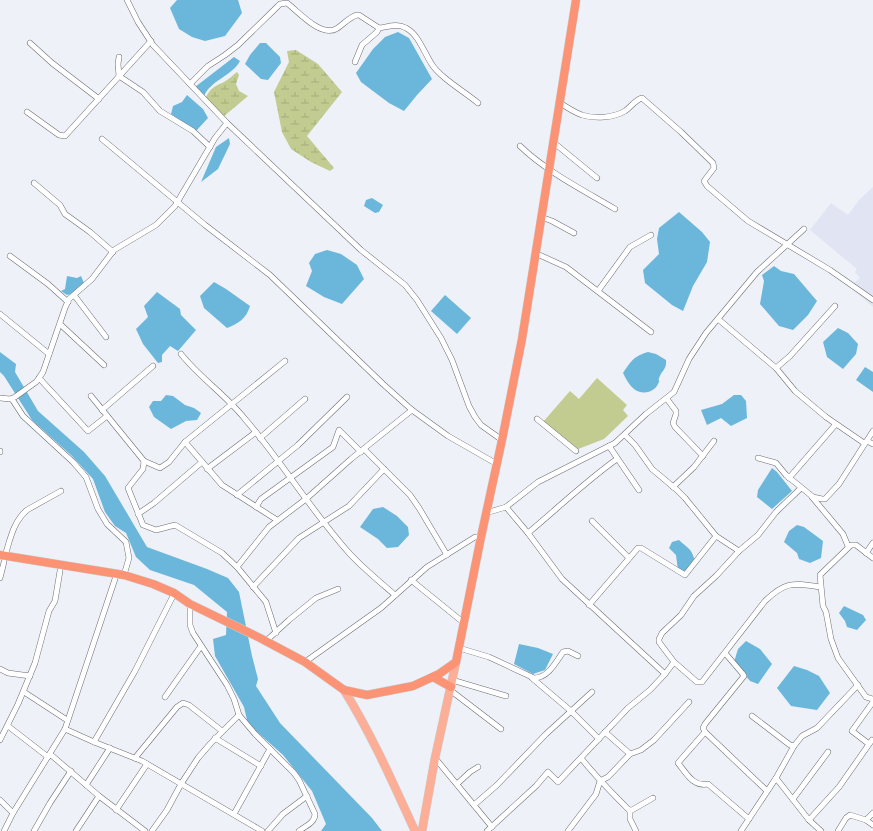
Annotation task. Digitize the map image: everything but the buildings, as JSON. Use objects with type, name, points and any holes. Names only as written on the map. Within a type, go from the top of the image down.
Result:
[{"type":"highway","points":[[2,559],[60,571],[115,579],[176,597],[263,639],[305,662],[344,690],[368,695],[413,686],[446,670],[456,662],[522,339],[576,0]]},
{"type":"highway","points":[[2,559],[124,575],[153,584],[174,593],[176,597]]},
{"type":"highway","points":[[433,677],[451,686]]},
{"type":"main road","points":[[422,831],[435,758],[456,662]]},
{"type":"main road","points":[[344,690],[375,744],[415,831]]},
{"type":"street","points":[[127,0],[138,22],[151,42],[226,123],[361,250],[405,285],[417,300],[441,338],[452,360],[475,417],[481,425],[502,440]]},
{"type":"street","points":[[190,84],[208,66],[238,44],[280,4],[287,3],[311,23],[324,30],[336,28],[357,15],[360,15],[379,28],[396,25],[407,28],[415,35],[432,65],[439,73],[478,103]]},
{"type":"street","points":[[355,62],[362,45],[374,35],[379,28]]},
{"type":"street","points":[[27,112],[59,135],[65,136],[151,42]]},
{"type":"street","points":[[30,44],[99,99]]},
{"type":"street","points":[[119,57],[119,76]]},
{"type":"street","points":[[119,76],[143,92],[160,111],[193,131],[210,147]]},
{"type":"street","points":[[559,102],[581,115],[608,117],[626,111],[636,101],[642,98],[681,132],[713,163],[714,168],[704,181],[707,186],[748,221],[830,270],[873,300]]},
{"type":"street","points":[[0,398],[14,398],[37,380],[43,372],[68,302],[92,279],[119,246],[143,234],[164,218],[177,202],[226,123]]},
{"type":"street","points":[[102,139],[205,225],[270,274],[383,384],[412,410],[448,436],[497,464]]},
{"type":"street","points":[[553,142],[597,178]]},
{"type":"street","points":[[520,146],[549,168],[615,210]]},
{"type":"street","points":[[34,183],[60,205],[65,214],[90,232],[113,252]]},
{"type":"street","points":[[541,217],[574,233]]},
{"type":"street","points":[[486,513],[506,507],[538,482],[615,443],[646,414],[667,399],[674,392],[688,359],[706,333],[757,272],[804,229]]},
{"type":"street","points":[[598,291],[630,247],[651,235]]},
{"type":"street","points":[[535,253],[566,267],[651,332]]},
{"type":"street","points":[[10,256],[48,284],[68,302]]},
{"type":"street","points":[[74,295],[106,337]]},
{"type":"street","points":[[776,368],[800,345],[835,306]]},
{"type":"street","points":[[0,314],[49,354]]},
{"type":"street","points":[[718,319],[776,368],[795,391],[836,424],[789,478]]},
{"type":"street","points":[[60,324],[104,366]]},
{"type":"street","points":[[181,354],[196,373],[221,393],[256,432],[306,499],[350,554],[395,595]]},
{"type":"street","points":[[91,396],[144,461],[160,468],[169,462],[184,442],[285,361]]},
{"type":"street","points":[[102,410],[153,366]]},
{"type":"street","points":[[37,380],[88,431],[107,416]]},
{"type":"street","points":[[237,494],[279,462],[309,435],[347,396]]},
{"type":"street","points":[[14,398],[23,416],[70,459],[84,474],[98,508],[108,524],[126,542],[129,558],[124,575]]},
{"type":"street","points":[[260,438],[305,399]]},
{"type":"street","points":[[667,399],[676,411],[673,423],[675,427],[703,456]]},
{"type":"street","points":[[237,567],[269,527],[306,499],[412,410]]},
{"type":"street","points":[[826,417],[864,443],[867,440]]},
{"type":"street","points":[[537,419],[576,451]]},
{"type":"street","points":[[256,507],[262,499],[332,447],[339,430],[384,469],[410,495],[447,555]]},
{"type":"street","points":[[810,495],[822,499],[829,497],[873,431]]},
{"type":"street","points":[[207,469],[256,432]]},
{"type":"street","points":[[625,435],[635,445],[652,469],[685,498],[716,536],[739,551]]},
{"type":"street","points":[[867,440],[873,444]]},
{"type":"street","points":[[673,487],[694,467],[714,441]]},
{"type":"street","points":[[184,442],[222,485],[277,520]]},
{"type":"street","points":[[609,446],[639,490]]},
{"type":"street","points":[[758,458],[776,463],[789,478],[810,495],[843,534],[848,546]]},
{"type":"street","points":[[528,533],[596,474],[617,459]]},
{"type":"street","points":[[144,461],[143,469],[128,488],[143,525],[154,529],[175,525],[222,553],[237,567],[266,602],[276,632]]},
{"type":"street","points":[[138,514],[154,503],[202,462]]},
{"type":"street","points":[[253,587],[299,538],[349,506],[384,469]]},
{"type":"street","points":[[801,488],[776,512],[758,535],[739,551],[716,576],[694,596],[683,612],[659,636],[659,642],[674,662],[697,682],[700,682],[704,680],[765,601],[775,591],[783,586],[791,584],[820,587]]},
{"type":"street","points":[[0,578],[2,559],[13,530],[22,514],[61,491]]},
{"type":"street","points":[[506,507],[528,533],[562,579],[665,674]]},
{"type":"street","points":[[592,521],[629,558]]},
{"type":"street","points":[[589,605],[638,548],[641,548],[685,575],[716,536]]},
{"type":"street","points":[[305,662],[381,608],[427,567],[475,537],[481,537]]},
{"type":"street","points":[[866,553],[873,543]]},
{"type":"street","points":[[809,820],[839,787],[871,742],[852,731],[873,701],[866,697],[838,658],[834,649],[828,619],[823,606],[820,578],[822,572],[851,544],[856,545],[873,558]]},
{"type":"street","points":[[0,740],[24,692],[35,663],[49,611],[55,601],[60,571]]},
{"type":"street","points":[[4,831],[65,729],[115,579]]},
{"type":"street","points":[[411,580],[464,623]]},
{"type":"street","points":[[263,639],[276,632],[316,598],[338,589]]},
{"type":"street","points":[[94,742],[176,597]]},
{"type":"street","points":[[190,604],[190,625],[193,632],[234,699],[239,715],[255,734],[294,773],[307,796],[315,814],[315,818],[299,831]]},
{"type":"street","points":[[164,697],[201,646]]},
{"type":"street","points":[[459,648],[489,657],[531,677],[571,711],[599,739]]},
{"type":"street","points":[[531,677],[538,678],[545,674],[552,668],[562,652],[568,651],[578,656]]},
{"type":"street","points":[[725,653],[744,676],[704,724],[703,728],[705,732],[767,791]]},
{"type":"street","points":[[487,831],[536,786],[548,772],[558,782],[628,708],[650,690],[674,662]]},
{"type":"street","points":[[0,669],[8,673],[30,676]]},
{"type":"street","points":[[451,686],[506,696]]},
{"type":"street","points":[[451,686],[501,729]]},
{"type":"street","points":[[741,831],[776,778],[794,746],[802,736],[817,728],[858,686]]},
{"type":"street","points":[[24,692],[68,720]]},
{"type":"street","points":[[474,805],[497,785],[546,734],[592,692]]},
{"type":"street","points":[[568,831],[596,794],[600,781],[608,777],[630,754],[641,750],[654,740],[689,702]]},
{"type":"street","points":[[135,758],[179,705],[183,703],[189,705],[222,731]]},
{"type":"street","points":[[152,831],[167,810],[181,784],[198,758],[215,738],[239,715]]},
{"type":"street","points":[[752,716],[794,746]]},
{"type":"street","points":[[8,726],[70,771],[116,810],[145,831]]},
{"type":"street","points":[[65,729],[147,764],[262,831]]},
{"type":"street","points":[[605,732],[630,754]]},
{"type":"street","points":[[705,732],[678,763],[694,782],[700,785],[708,784],[749,819]]},
{"type":"street","points":[[215,738],[261,766]]},
{"type":"street","points":[[86,785],[110,748]]},
{"type":"street","points":[[234,814],[270,749]]},
{"type":"street","points":[[792,800],[828,752]]},
{"type":"street","points":[[435,758],[492,826]]},
{"type":"street","points":[[581,758],[600,781],[630,810],[630,819],[636,831]]},
{"type":"street","points":[[116,810],[147,764]]},
{"type":"street","points":[[457,784],[478,767]]},
{"type":"street","points":[[34,831],[70,771]]},
{"type":"street","points":[[776,778],[792,800],[820,831]]},
{"type":"street","points":[[76,831],[99,796]]},
{"type":"street","points":[[268,831],[286,811],[307,796]]},
{"type":"street","points":[[630,810],[653,798]]},
{"type":"street","points":[[0,800],[13,814]]},
{"type":"street","points":[[866,820],[873,813]]},
{"type":"street","points":[[838,831],[850,814],[866,820],[873,825]]},
{"type":"shaded area","points":[[873,187],[873,307],[850,287],[860,278],[855,272],[857,269],[810,230],[831,203],[848,215],[859,200]]},
{"type":"green space","points":[[296,50],[318,64],[342,92],[307,136],[334,168],[330,171],[311,162],[291,149],[282,132],[274,92],[289,62],[287,51]]},
{"type":"green space","points":[[237,72],[239,75],[236,84],[239,91],[248,96],[223,117],[205,99],[213,88],[226,81]]},
{"type":"green space","points":[[597,378],[627,405],[623,410],[628,416],[604,439],[573,451],[543,422],[570,391],[579,399]]},
{"type":"water","points":[[177,0],[238,0],[242,13],[225,36],[205,41],[192,37],[179,29],[170,8]]},
{"type":"water","points":[[398,32],[409,38],[432,79],[404,111],[389,103],[361,82],[356,73],[373,49],[385,37]]},
{"type":"water","points":[[260,43],[266,43],[280,57],[281,63],[268,80],[261,79],[245,64]]},
{"type":"water","points":[[234,57],[240,61],[232,71],[211,86],[204,96],[195,87]]},
{"type":"water","points":[[187,95],[203,109],[208,118],[196,131],[171,114],[173,106],[182,102]]},
{"type":"water","points":[[229,138],[230,144],[218,169],[201,182],[216,147]]},
{"type":"water","points":[[372,198],[383,205],[379,212],[375,213],[364,206],[366,200]]},
{"type":"water","points":[[679,212],[702,232],[710,242],[707,262],[693,286],[683,311],[672,305],[645,283],[643,270],[659,254],[657,239],[659,228]]},
{"type":"water","points":[[327,250],[341,254],[357,265],[364,279],[342,304],[324,297],[306,286],[312,271],[309,263],[315,254]]},
{"type":"water","points":[[774,266],[781,271],[794,274],[817,301],[808,315],[793,330],[779,326],[760,304],[764,281],[762,275]]},
{"type":"water","points":[[67,276],[77,278],[81,276],[84,283],[71,294],[67,295],[61,291],[65,289]]},
{"type":"water","points":[[214,282],[250,306],[242,320],[227,328],[204,308],[200,296]]},
{"type":"water","points":[[157,292],[180,309],[181,315],[196,330],[178,351],[170,346],[162,355],[162,362],[158,363],[143,344],[136,329],[148,317],[144,306]]},
{"type":"water","points":[[445,295],[471,318],[457,334],[431,311]]},
{"type":"water","points":[[838,328],[848,333],[858,344],[856,354],[843,369],[827,357],[823,342]]},
{"type":"water","points":[[0,352],[16,364],[15,372],[38,411],[84,452],[105,476],[147,547],[228,578],[239,592],[258,679],[256,686],[280,723],[372,818],[382,831],[321,831],[326,824],[312,791],[283,755],[248,724],[244,707],[215,656],[213,639],[226,635],[227,612],[194,585],[150,570],[136,557],[126,533],[115,526],[105,512],[93,479],[72,456],[32,420],[0,372]]},
{"type":"water","points":[[648,352],[656,354],[666,360],[666,365],[660,375],[656,387],[647,392],[640,392],[631,386],[623,373],[633,360],[639,355]]},
{"type":"water","points":[[865,367],[873,372],[873,392],[856,380]]},
{"type":"water","points":[[166,395],[173,396],[185,405],[194,408],[201,413],[197,420],[186,421],[171,429],[154,417],[149,407],[153,401],[161,401]]},
{"type":"water","points":[[734,395],[741,395],[746,401],[747,418],[731,426],[721,418],[707,425],[701,410],[722,404]]},
{"type":"water","points":[[772,468],[792,491],[772,509],[757,497],[758,490]]},
{"type":"water","points":[[383,507],[397,516],[408,527],[409,535],[398,547],[387,548],[378,539],[360,527],[373,509]]},
{"type":"water","points":[[797,525],[804,527],[823,541],[821,558],[810,563],[799,559],[797,553],[784,542],[789,531]]},
{"type":"water","points":[[679,540],[691,551],[695,561],[685,571],[678,570],[676,555],[669,548],[672,542]]},
{"type":"water","points":[[844,606],[863,615],[866,620],[857,630],[847,627],[845,621],[839,613]]},
{"type":"water","points":[[746,641],[760,649],[772,664],[758,684],[750,681],[734,662],[738,649]]},
{"type":"water","points":[[519,644],[538,648],[553,654],[545,670],[533,674],[514,664]]},
{"type":"water","points":[[794,666],[819,676],[830,693],[817,710],[791,706],[777,688]]}]
